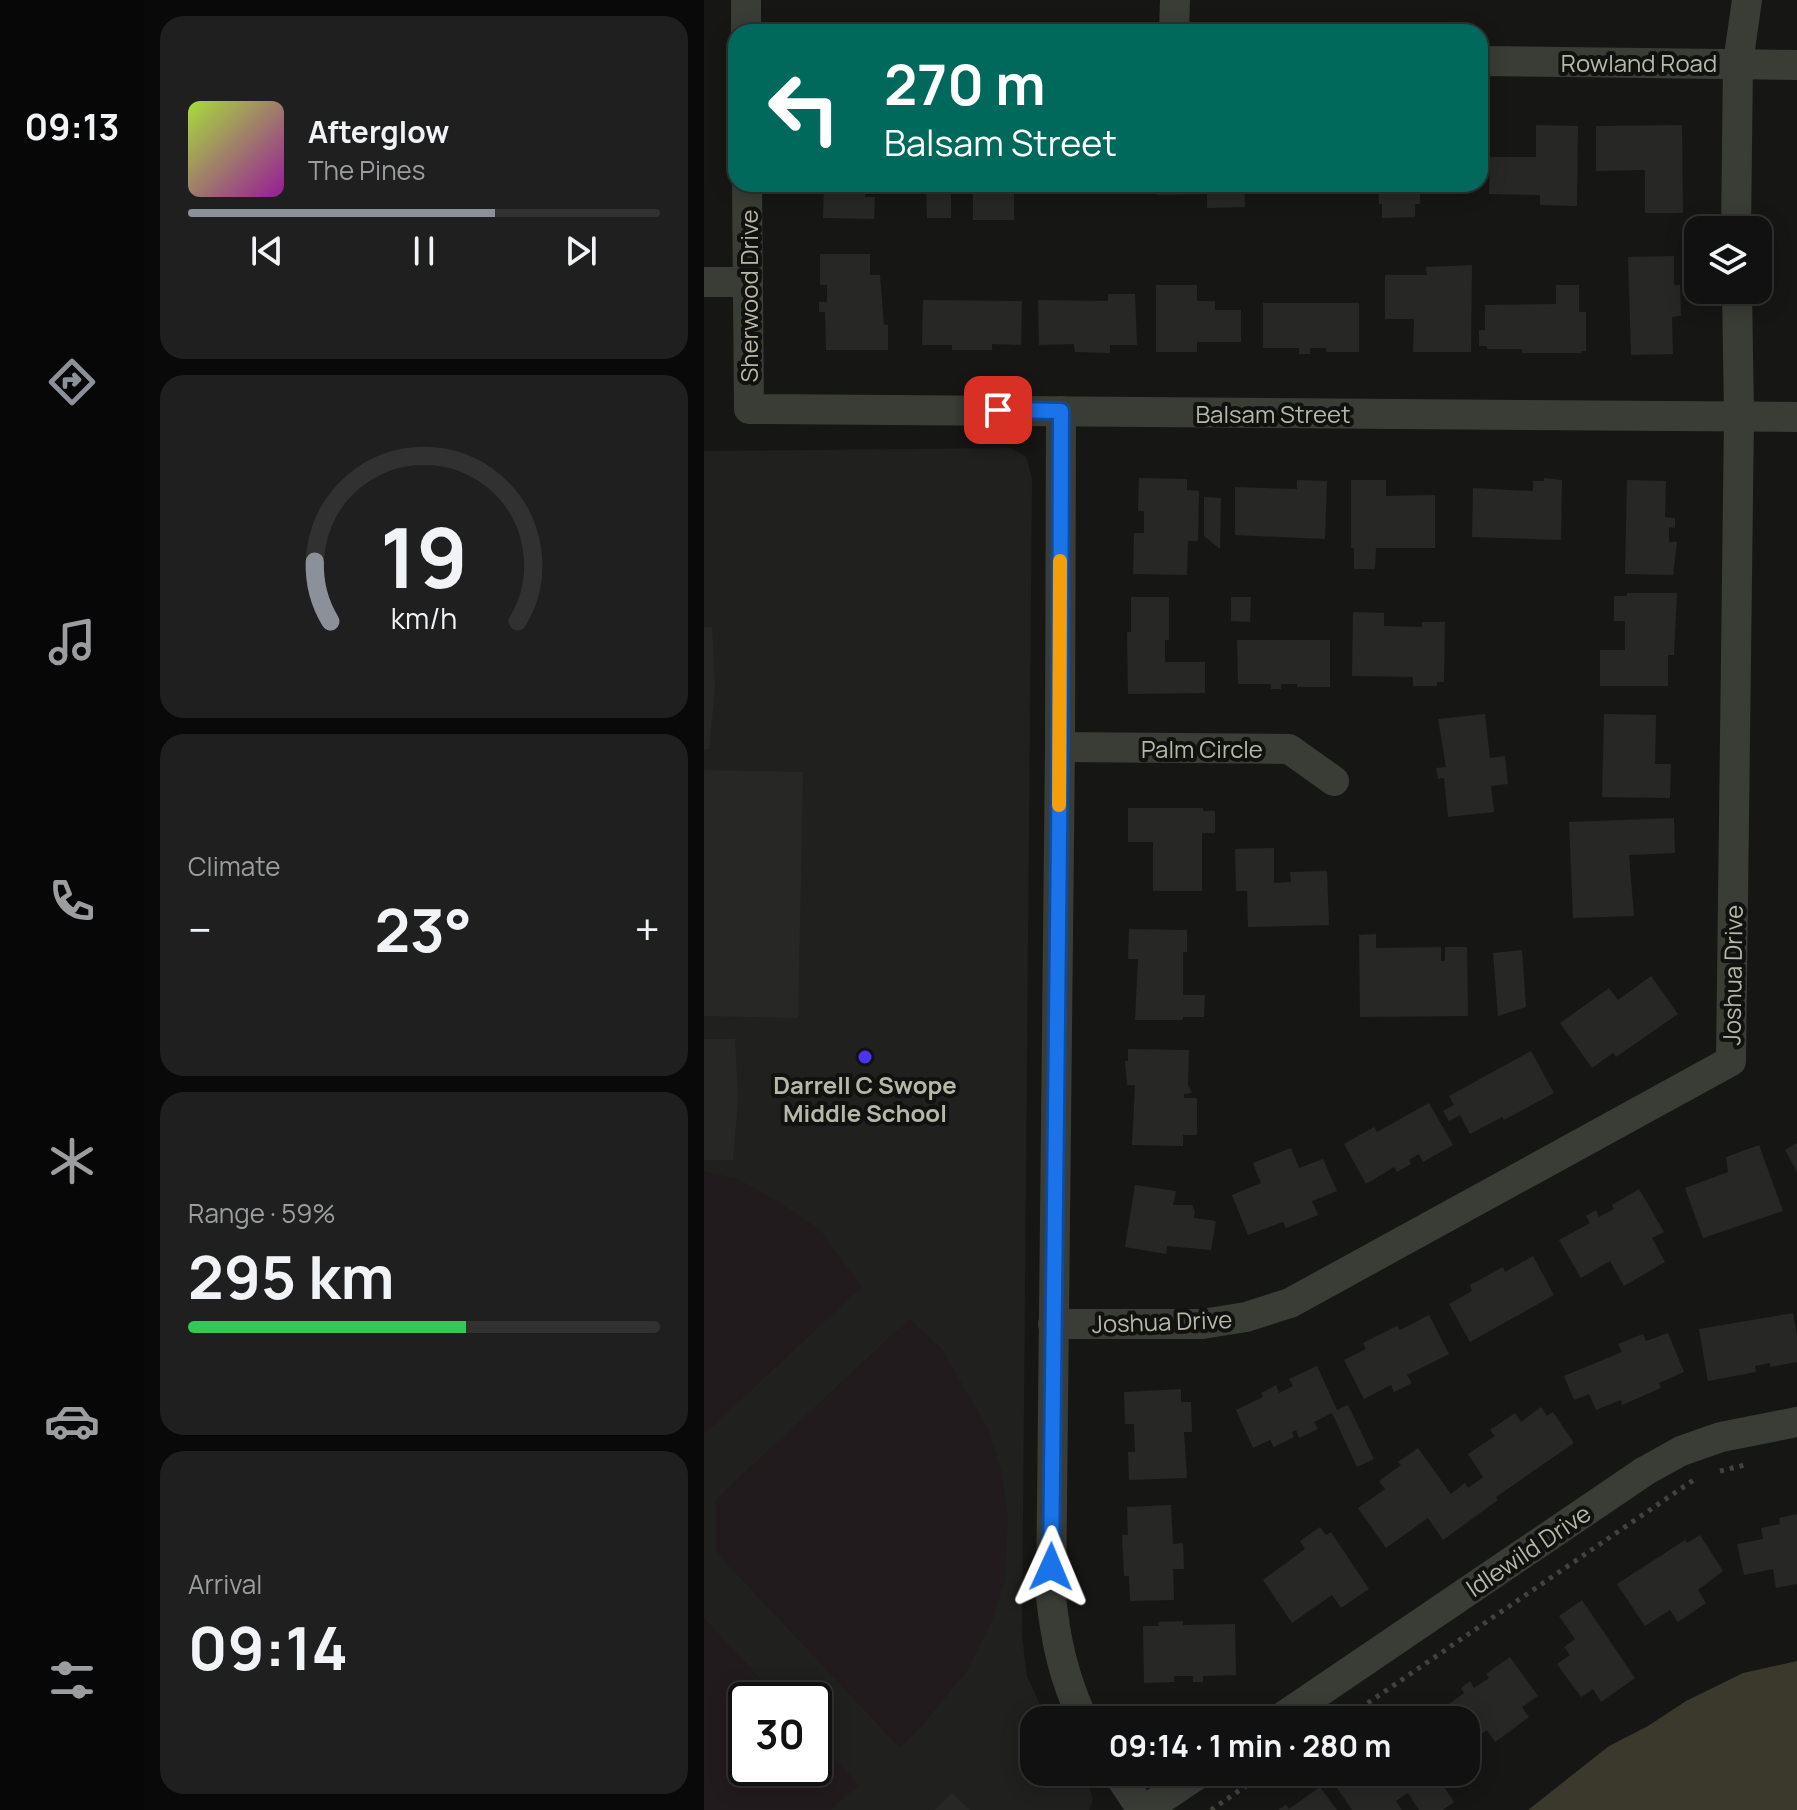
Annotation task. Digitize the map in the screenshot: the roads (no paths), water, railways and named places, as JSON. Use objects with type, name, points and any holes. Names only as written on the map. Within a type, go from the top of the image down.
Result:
[{"type":"street","points":[[746,0],[746,24]]},
{"type":"street","points":[[1174,24],[1175,0]]},
{"type":"street","points":[[1736,216],[1738,63],[1747,0]]},
{"type":"street","name":"Rowland Road","points":[[1488,61],[1797,65]]},
{"type":"street","name":"Sherwood Drive","points":[[747,192],[749,409]]},
{"type":"street","points":[[704,282],[748,282]]},
{"type":"street","name":"Joshua Drive","points":[[1053,1324],[1202,1324],[1246,1317],[1290,1303],[1731,1061],[1739,416],[1737,304]]},
{"type":"street","name":"Balsam Street","points":[[749,409],[1797,417]]},
{"type":"street","points":[[1061,411],[1051,1597],[1056,1644],[1077,1706]]},
{"type":"street","name":"Palm Circle","points":[[1060,747],[1289,749],[1334,781]]},
{"type":"street","name":"Idlewild Drive","points":[[1299,1706],[1645,1471],[1681,1451],[1721,1437],[1797,1422]]},
{"type":"street","points":[[1127,1786],[1143,1810],[1180,1786]]},
{"type":"place","name":"Darrell C Swope Middle School","points":[[865,1057]]}]
